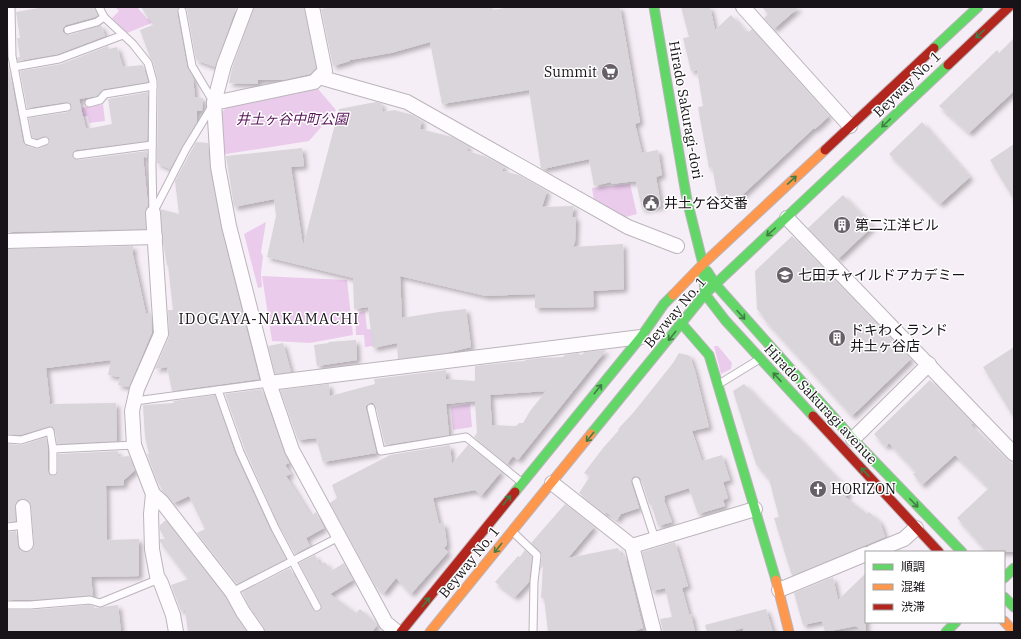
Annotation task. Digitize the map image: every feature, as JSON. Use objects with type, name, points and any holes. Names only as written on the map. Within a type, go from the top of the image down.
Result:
[{"type":"main road","name":"Hirado Sakuragi-dori","points":[[654,7],[687,200],[703,264]]},
{"type":"main road","name":"Beyway No. 1","points":[[430,632],[705,294],[1009,7]]},
{"type":"main road","name":"Beyway No. 1","points":[[402,632],[641,337],[664,304],[703,264],[974,8]]},
{"type":"main road","name":"Hirado Sakuragi avenue","points":[[703,264],[716,285],[853,439],[961,551]]},
{"type":"main road","points":[[703,264],[705,294]]},
{"type":"main road","name":"Hirado Sakuragi avenue","points":[[705,294],[725,320],[760,359],[938,551]]},
{"type":"main road","points":[[682,324],[709,355],[779,590],[789,632]]},
{"type":"main road","points":[[1005,577],[1014,568]]},
{"type":"main road","points":[[1005,598],[1014,607]]},
{"type":"main road","points":[[1005,622],[1014,632]]},
{"type":"main road","points":[[946,632],[955,623]]},
{"type":"street","points":[[246,7],[224,65],[214,103],[218,167],[229,226],[269,383],[292,450],[386,623],[397,632]]},
{"type":"street","points":[[214,103],[314,82],[325,71],[312,7]]},
{"type":"street","points":[[742,7],[850,126]]},
{"type":"street","points":[[319,77],[407,102],[628,227],[677,246]]},
{"type":"street","points":[[153,213],[161,334],[137,389],[134,400],[132,411],[134,445],[154,494],[162,502],[232,592],[243,612],[257,632]]},
{"type":"street","points":[[787,218],[1014,454]]},
{"type":"street","points":[[7,241],[155,237]]},
{"type":"street","points":[[269,383],[641,337]]},
{"type":"street","points":[[853,439],[929,364]]},
{"type":"street","points":[[552,483],[632,546],[654,632]]},
{"type":"street","points":[[154,494],[152,514],[152,549],[157,576],[173,615],[176,632]]},
{"type":"street","points":[[23,507],[26,544]]},
{"type":"street","points":[[632,546],[755,509]]},
{"type":"street","points":[[874,551],[904,539],[916,528]]},
{"type":"street","points":[[779,590],[865,554]]},
{"type":"lane","points":[[7,7],[11,7],[12,56],[28,141],[36,144],[45,141]]},
{"type":"lane","points":[[99,7],[104,17],[133,44],[148,63],[153,86],[153,213]]},
{"type":"lane","points":[[153,213],[186,148],[214,103],[192,66],[182,11]]},
{"type":"lane","points":[[68,30],[97,22],[104,17]]},
{"type":"lane","points":[[14,67],[59,59],[123,35]]},
{"type":"lane","points":[[89,103],[100,100],[105,94],[153,86]]},
{"type":"lane","points":[[23,114],[67,107]]},
{"type":"lane","points":[[77,155],[152,145]]},
{"type":"lane","points":[[718,385],[760,359]]},
{"type":"lane","points":[[134,400],[269,383]]},
{"type":"lane","points":[[218,390],[240,452],[292,561],[317,608]]},
{"type":"lane","points":[[371,408],[381,451],[466,437],[522,482]]},
{"type":"lane","points":[[7,439],[21,440],[50,431],[53,449],[53,471]]},
{"type":"lane","points":[[53,449],[134,445]]},
{"type":"lane","points":[[636,481],[655,539]]},
{"type":"lane","points":[[7,527],[25,525]]},
{"type":"lane","points":[[512,531],[537,555],[534,582],[533,632]]},
{"type":"lane","points":[[232,592],[339,537]]},
{"type":"lane","points":[[7,605],[30,605],[90,600],[100,603],[159,579]]},
{"type":"green space","points":[[115,7],[137,7],[147,19],[163,7],[183,7],[163,12],[164,18],[127,33],[112,18],[119,11]]},
{"type":"green space","name":"井土ヶ谷中町公園","points":[[318,89],[336,110],[309,141],[220,155],[220,114],[227,107]]},
{"type":"green space","points":[[103,104],[105,121],[89,123],[88,116],[81,117],[80,108]]},
{"type":"green space","points":[[630,184],[637,214],[622,218],[594,201],[592,188]]},
{"type":"green space","points":[[266,222],[261,252],[263,256],[261,273],[262,287],[258,288],[244,234]]},
{"type":"green space","points":[[262,276],[347,280],[353,335],[310,343],[272,341]]},
{"type":"green space","points":[[365,311],[367,329],[373,330],[374,346],[365,347],[364,335],[356,335],[355,313]]},
{"type":"green space","points":[[714,346],[718,346],[732,363],[731,369],[721,374]]},
{"type":"green space","points":[[470,404],[472,427],[453,430],[451,407]]},
{"type":"building","points":[[44,7],[94,7],[98,15],[66,25],[63,28],[63,32],[66,35],[69,35],[101,25],[105,36],[58,54],[18,61],[17,58],[20,57],[17,38],[20,38],[16,12]]},
{"type":"building","points":[[141,7],[179,7],[177,12],[187,67],[193,78],[195,97],[203,98],[202,111],[197,111],[197,122],[170,169],[157,163],[158,81],[153,62],[140,30],[153,25]]},
{"type":"building","points":[[185,7],[236,8],[215,67],[196,60],[187,10]]},
{"type":"building","points":[[254,7],[304,7],[316,68],[310,74],[283,80],[258,80],[258,84],[229,83],[232,68]]},
{"type":"building","points":[[332,7],[492,7],[493,10],[510,7],[620,7],[640,122],[635,124],[642,153],[658,150],[662,175],[656,177],[661,206],[642,209],[636,181],[611,184],[611,182],[594,186],[589,159],[543,169],[541,168],[529,90],[442,104],[430,42],[391,53],[350,60],[333,66],[321,9]]},
{"type":"building","points":[[681,7],[710,7],[715,30],[731,15],[747,33],[752,29],[829,116],[815,129],[814,128],[737,200],[717,193],[712,167],[709,168],[698,107],[703,106],[697,70],[691,71],[683,38],[689,37]]},
{"type":"building","points":[[762,7],[799,7],[774,29],[764,18],[768,14]]},
{"type":"building","points":[[1014,38],[1014,91],[969,133],[939,106],[997,50],[999,53]]},
{"type":"building","points":[[108,46],[109,49],[117,47],[123,67],[143,65],[148,82],[104,89],[97,96],[79,99],[86,129],[112,124],[108,99],[148,92],[147,141],[76,150],[72,156],[78,160],[147,151],[147,158],[143,156],[148,205],[145,213],[146,229],[7,232],[7,59],[23,142],[26,146],[38,149],[49,144],[50,140],[45,136],[37,139],[32,137],[29,118],[68,112],[72,106],[66,102],[27,108],[20,71],[61,64]]},
{"type":"building","points":[[376,102],[381,103],[383,112],[394,110],[413,115],[422,121],[420,129],[452,137],[468,146],[467,151],[484,156],[504,166],[502,171],[519,175],[547,191],[542,207],[574,206],[572,217],[576,217],[575,242],[573,247],[623,244],[624,289],[593,291],[594,307],[535,308],[535,294],[486,296],[400,276],[402,318],[466,309],[471,347],[446,353],[398,359],[397,343],[373,348],[368,307],[354,309],[353,278],[267,257],[276,216],[274,199],[234,207],[226,156],[302,148],[304,166],[291,167],[303,246],[339,109]]},
{"type":"building","points":[[922,122],[970,177],[940,204],[889,154]]},
{"type":"building","points":[[196,142],[208,143],[210,169],[221,228],[259,379],[172,391],[167,367],[155,369],[169,337],[168,310],[173,310],[168,265],[167,266],[163,242],[160,209],[179,214],[175,181]]},
{"type":"building","points":[[1014,144],[1014,200],[990,160]]},
{"type":"building","name":"第二江洋ビル","points":[[843,195],[873,226],[838,259],[808,228]]},
{"type":"building","name":"ドキわくランド 井土ヶ谷店","points":[[792,236],[911,359],[852,416],[763,318],[764,317],[757,309],[755,271]]},
{"type":"building","points":[[133,246],[133,255],[146,314],[151,313],[152,332],[129,387],[118,385],[120,377],[108,375],[111,360],[46,368],[50,404],[116,403],[117,441],[57,444],[55,430],[51,426],[20,435],[7,434],[7,249]]},
{"type":"building","points":[[356,340],[357,360],[317,366],[314,345],[329,343],[328,342]]},
{"type":"building","points":[[283,343],[291,372],[275,374],[268,346]]},
{"type":"building","points":[[1014,347],[1014,418],[983,367]]},
{"type":"building","points":[[606,350],[518,460],[513,456],[507,464],[474,437],[477,433],[475,401],[446,404],[449,435],[385,445],[376,407],[373,403],[370,403],[366,406],[366,409],[376,453],[323,462],[316,438],[298,440],[280,390],[329,384],[330,396],[375,384],[374,379],[446,370],[446,379],[475,381],[475,366],[540,358],[563,357],[565,355],[578,353],[581,355],[585,352]],"holes":[[[546,391],[530,411],[523,423],[519,423],[516,426],[492,425],[490,395]]]},
{"type":"building","points":[[679,353],[690,356],[709,427],[692,431],[702,461],[722,455],[730,480],[723,482],[728,498],[723,500],[725,506],[698,514],[689,488],[664,496],[672,522],[658,526],[641,479],[635,476],[632,478],[631,482],[639,508],[621,514],[617,520],[606,512],[605,514],[579,493],[590,476],[584,473],[619,430],[618,429],[633,413],[673,363]]},
{"type":"building","points":[[930,380],[973,423],[971,425],[1014,466],[1014,552],[986,551],[957,518],[989,488],[955,455],[922,485],[913,474],[916,472],[889,443],[886,447],[874,434]]},
{"type":"building","points":[[744,384],[792,433],[793,432],[849,491],[845,497],[867,514],[869,512],[880,522],[885,537],[792,576],[774,518],[779,517],[769,479],[756,464],[733,391]]},
{"type":"building","points":[[262,389],[284,453],[289,463],[285,465],[291,474],[286,476],[311,516],[316,512],[324,528],[306,538],[310,546],[295,554],[279,526],[245,450],[225,394]]},
{"type":"building","points":[[215,395],[235,454],[270,530],[286,559],[237,584],[197,533],[205,529],[189,496],[174,503],[163,492],[147,454],[149,454],[145,437],[143,405],[174,403],[173,401]]},
{"type":"building","points":[[46,437],[48,449],[48,471],[49,474],[53,476],[56,475],[58,471],[58,454],[118,451],[118,457],[129,456],[135,470],[124,480],[124,485],[106,486],[107,540],[139,539],[139,576],[91,577],[93,596],[7,600],[7,532],[16,531],[19,549],[23,552],[31,551],[34,547],[34,543],[31,506],[27,500],[18,500],[15,507],[16,521],[7,522],[7,444],[22,445]]},
{"type":"building","points":[[450,445],[452,464],[468,445],[501,472],[481,496],[475,490],[433,498],[439,524],[444,523],[447,545],[444,548],[448,552],[411,594],[396,578],[384,593],[376,587],[330,503],[337,498],[332,485],[390,455]]},
{"type":"building","points":[[565,504],[594,527],[568,558],[618,548],[621,556],[625,555],[643,628],[631,632],[548,632],[544,598],[541,598],[543,566],[540,570],[542,554],[531,543]]},
{"type":"building","points":[[166,520],[225,597],[247,632],[188,632],[185,610],[181,611],[171,585],[188,579],[160,542],[160,539],[165,539],[160,530],[160,525]]},
{"type":"building","points":[[675,542],[688,586],[682,588],[689,614],[691,614],[695,632],[663,632],[660,619],[672,617],[665,588],[652,591],[642,552]]},
{"type":"building","points":[[525,550],[532,557],[529,582],[515,597],[495,582]]},
{"type":"building","points":[[315,555],[320,565],[325,562],[331,571],[344,563],[353,580],[330,594],[356,613],[360,609],[377,624],[372,632],[265,632],[264,627],[250,608],[242,592],[290,568],[313,609],[319,612],[321,605],[299,563]]},
{"type":"building","points":[[865,574],[866,632],[862,632],[856,626],[825,632],[822,621],[803,625],[794,593],[833,577],[838,600]]},
{"type":"building","points":[[89,605],[94,606],[94,608],[118,605],[121,632],[7,632],[7,610],[30,610]]},
{"type":"building","points":[[766,609],[773,632],[744,632],[743,628],[729,632],[707,632],[705,625]]},
{"type":"traffic: fast","points":[[654,7],[687,200],[703,264],[705,294],[725,320],[813,416]]},
{"type":"traffic: fast","points":[[934,48],[978,7]]},
{"type":"traffic: fast","points":[[591,434],[705,294],[948,65]]},
{"type":"traffic: fast","points":[[707,271],[716,285],[853,439],[961,551]]},
{"type":"traffic: fast","points":[[515,492],[641,337],[664,304],[673,295]]},
{"type":"traffic: fast","points":[[682,324],[709,355],[776,580]]},
{"type":"traffic: fast","points":[[1005,577],[1014,568]]},
{"type":"traffic: fast","points":[[1005,598],[1014,607]]},
{"type":"traffic: fast","points":[[946,632],[955,623]]},
{"type":"traffic: slow","points":[[673,295],[703,264],[825,150]]},
{"type":"traffic: slow","points":[[430,632],[591,434]]},
{"type":"traffic: slow","points":[[776,580],[789,632]]},
{"type":"traffic: slow","points":[[1005,622],[1014,632]]},
{"type":"traffic: jam","points":[[948,65],[1009,7]]},
{"type":"traffic: jam","points":[[825,150],[934,48]]},
{"type":"traffic: jam","points":[[813,416],[938,551]]},
{"type":"traffic: jam","points":[[401,632],[515,492]]},
{"type":"place","name":"Summit","points":[[610,72]]},
{"type":"place","name":"井土ケ谷交番","points":[[651,203]]},
{"type":"place","name":"第二江洋ビル","points":[[842,225]]},
{"type":"place","name":"七田チャイルドアカデミー","points":[[785,275]]},
{"type":"place","name":"ドキわくランド 井土ヶ谷店","points":[[837,338]]},
{"type":"place","name":"HORIZON","points":[[818,489]]},
{"type":"district","name":"IDOGAYA-NAKAMACHI","points":[[269,318]]}]
